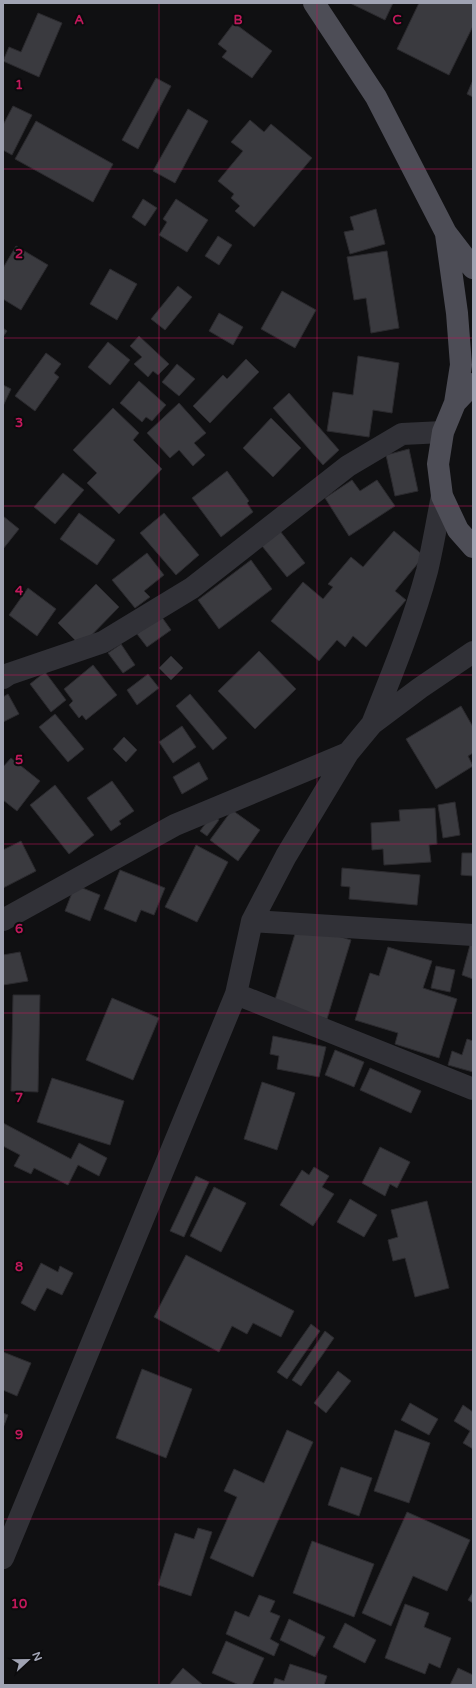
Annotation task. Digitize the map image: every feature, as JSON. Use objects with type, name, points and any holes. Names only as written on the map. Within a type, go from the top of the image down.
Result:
[{"type":"main road","points":[[314,3],[376,97],[446,233],[473,268]]},
{"type":"main road","points":[[446,233],[457,313],[461,365],[455,403],[443,432],[438,464],[442,496],[458,530],[473,547]]},
{"type":"main road","points":[[455,403],[473,384]]},
{"type":"street","points":[[3,678],[9,674],[103,642],[192,588],[348,466],[402,434],[443,432]]},
{"type":"street","points":[[372,724],[402,650],[417,604],[427,570],[442,496]]},
{"type":"street","points":[[3,1558],[236,994],[252,921],[286,856],[348,753],[372,724],[420,688],[473,652]]},
{"type":"street","points":[[3,920],[175,825],[348,753]]},
{"type":"street","points":[[252,921],[473,935]]},
{"type":"street","points":[[236,994],[473,1089]]},
{"type":"building","points":[[350,3],[393,3],[385,20]]},
{"type":"building","points":[[419,3],[473,3],[473,26],[449,75],[397,49]]},
{"type":"building","points":[[38,13],[62,23],[39,77],[3,61],[9,47],[21,52]]},
{"type":"building","points":[[234,23],[272,51],[252,78],[222,57],[227,51],[218,44]]},
{"type":"building","points":[[156,78],[171,86],[138,149],[122,140]]},
{"type":"building","points":[[473,80],[473,97],[467,94]]},
{"type":"building","points":[[13,106],[32,115],[12,155],[3,150],[3,125]]},
{"type":"building","points":[[188,109],[208,121],[175,183],[153,171]]},
{"type":"building","points":[[250,120],[264,132],[271,124],[312,158],[254,227],[235,211],[240,206],[231,198],[234,194],[218,181],[243,151],[231,142]]},
{"type":"building","points":[[36,121],[113,164],[93,202],[15,159]]},
{"type":"building","points":[[143,199],[157,208],[145,226],[132,217]]},
{"type":"building","points":[[176,199],[208,220],[187,252],[159,235],[167,222],[163,219]]},
{"type":"building","points":[[376,209],[385,244],[350,254],[344,232],[354,230],[350,217]]},
{"type":"building","points":[[218,236],[232,245],[219,265],[205,256]]},
{"type":"building","points":[[16,246],[48,265],[21,310],[3,299],[3,268]]},
{"type":"building","points":[[387,251],[399,328],[371,333],[366,298],[354,300],[347,257]]},
{"type":"building","points":[[110,269],[137,284],[117,320],[90,304]]},
{"type":"building","points":[[178,286],[192,297],[165,330],[151,319]]},
{"type":"building","points":[[282,291],[316,310],[295,348],[261,329]]},
{"type":"building","points":[[219,313],[243,327],[233,345],[209,331]]},
{"type":"building","points":[[3,328],[7,331],[3,337]]},
{"type":"building","points":[[139,336],[169,364],[158,375],[153,371],[148,377],[134,364],[142,357],[130,346]]},
{"type":"building","points":[[108,342],[130,360],[110,385],[88,367]]},
{"type":"building","points":[[46,353],[61,364],[54,373],[59,377],[35,411],[15,396]]},
{"type":"building","points":[[358,356],[399,363],[392,413],[373,410],[369,437],[327,431],[333,392],[353,395]]},
{"type":"building","points":[[246,359],[259,372],[210,423],[193,406],[223,375],[227,379]]},
{"type":"building","points":[[177,364],[195,379],[179,396],[162,382]]},
{"type":"building","points":[[139,381],[166,405],[152,421],[146,417],[142,422],[120,403]]},
{"type":"building","points":[[3,385],[11,389],[3,406]]},
{"type":"building","points":[[289,393],[339,450],[323,465],[273,408]]},
{"type":"building","points":[[179,403],[206,433],[194,443],[205,455],[193,466],[179,450],[170,458],[147,433]]},
{"type":"building","points":[[113,408],[139,433],[133,440],[162,469],[119,514],[87,483],[97,473],[73,450]]},
{"type":"building","points":[[271,418],[301,448],[273,477],[243,448]]},
{"type":"building","points":[[409,449],[418,491],[395,496],[386,455]]},
{"type":"building","points":[[227,471],[249,501],[247,503],[253,512],[221,537],[192,498]]},
{"type":"building","points":[[63,473],[84,490],[55,524],[34,507]]},
{"type":"building","points":[[352,480],[360,491],[377,480],[395,506],[349,536],[325,498]]},
{"type":"building","points":[[79,513],[115,540],[97,565],[60,539]]},
{"type":"building","points":[[164,513],[199,555],[176,575],[140,533]]},
{"type":"building","points":[[3,516],[19,529],[3,549]]},
{"type":"building","points":[[280,531],[305,563],[287,577],[262,546]]},
{"type":"building","points":[[394,531],[424,556],[395,591],[406,600],[366,647],[353,636],[345,647],[337,640],[319,661],[271,621],[303,582],[323,599],[333,587],[328,584],[351,557],[363,567]]},
{"type":"building","points":[[147,553],[164,575],[144,591],[150,597],[135,608],[112,580]]},
{"type":"building","points":[[251,560],[272,589],[219,629],[198,600]]},
{"type":"building","points":[[96,584],[119,607],[81,646],[58,623]]},
{"type":"building","points":[[28,588],[56,609],[37,636],[9,615]]},
{"type":"building","points":[[161,616],[171,630],[147,647],[137,634]]},
{"type":"building","points":[[121,644],[135,665],[123,673],[108,653]]},
{"type":"building","points":[[259,651],[296,689],[255,729],[218,691]]},
{"type":"building","points":[[171,656],[183,668],[171,680],[159,668]]},
{"type":"building","points":[[93,665],[117,695],[86,720],[82,715],[79,718],[69,705],[73,701],[64,689]]},
{"type":"building","points":[[45,672],[66,700],[51,712],[30,684]]},
{"type":"building","points":[[148,674],[159,688],[137,705],[127,690]]},
{"type":"building","points":[[8,694],[19,714],[3,722],[3,697]]},
{"type":"building","points":[[190,694],[227,738],[213,750],[176,706]]},
{"type":"building","points":[[461,706],[473,727],[473,753],[468,756],[473,766],[436,789],[406,739]]},
{"type":"building","points":[[55,714],[84,749],[68,762],[39,727]]},
{"type":"building","points":[[182,726],[196,747],[173,763],[159,742]]},
{"type":"building","points":[[124,737],[137,750],[126,762],[113,749]]},
{"type":"building","points":[[11,758],[40,781],[17,811],[3,800],[3,767]]},
{"type":"building","points":[[199,762],[208,779],[182,794],[173,777]]},
{"type":"building","points":[[112,781],[134,811],[119,821],[121,824],[111,831],[87,798]]},
{"type":"building","points":[[55,785],[94,835],[69,854],[30,805]]},
{"type":"building","points":[[455,802],[460,835],[443,838],[438,805]]},
{"type":"building","points":[[435,808],[437,844],[429,845],[431,862],[384,865],[383,849],[372,850],[371,823],[400,821],[399,810]]},
{"type":"building","points":[[232,810],[260,830],[238,861],[210,840]]},
{"type":"building","points":[[212,815],[219,820],[207,836],[200,831]]},
{"type":"building","points":[[21,841],[36,871],[3,888],[3,850]]},
{"type":"building","points":[[196,845],[228,862],[197,922],[165,907]]},
{"type":"building","points":[[462,853],[473,853],[473,876],[461,875]]},
{"type":"building","points":[[342,868],[420,875],[417,905],[349,899],[350,887],[341,886]]},
{"type":"building","points":[[120,870],[165,888],[154,915],[141,910],[136,922],[104,909]]},
{"type":"building","points":[[75,885],[100,895],[90,921],[65,911]]},
{"type":"building","points":[[298,924],[351,940],[327,1019],[274,1003]]},
{"type":"building","points":[[470,945],[473,945],[473,979],[462,975]]},
{"type":"building","points":[[388,947],[432,961],[423,988],[457,999],[439,1058],[395,1044],[398,1033],[355,1020],[370,973],[379,976]]},
{"type":"building","points":[[20,952],[28,981],[3,985],[3,955]]},
{"type":"building","points":[[436,966],[455,970],[450,992],[431,988]]},
{"type":"building","points":[[13,995],[40,995],[38,1092],[11,1091]]},
{"type":"building","points":[[112,998],[159,1018],[133,1080],[86,1060]]},
{"type":"building","points":[[273,1036],[326,1047],[319,1077],[277,1069],[279,1056],[270,1054]]},
{"type":"building","points":[[467,1039],[473,1041],[473,1072],[448,1065],[452,1051],[462,1055]]},
{"type":"building","points":[[335,1050],[364,1062],[354,1087],[325,1075]]},
{"type":"building","points":[[370,1068],[421,1091],[411,1113],[360,1090]]},
{"type":"building","points":[[52,1078],[124,1101],[110,1145],[37,1122]]},
{"type":"building","points":[[262,1082],[295,1093],[277,1150],[244,1139]]},
{"type":"building","points":[[3,1123],[71,1159],[79,1143],[107,1158],[99,1176],[78,1165],[68,1185],[34,1168],[31,1174],[14,1166],[20,1155],[3,1146]]},
{"type":"building","points":[[380,1147],[410,1162],[397,1188],[390,1184],[385,1196],[362,1183]]},
{"type":"building","points":[[314,1167],[329,1176],[322,1187],[334,1194],[313,1226],[280,1205],[302,1170],[309,1175]]},
{"type":"building","points":[[196,1176],[209,1182],[184,1237],[170,1231]]},
{"type":"building","points":[[214,1187],[246,1203],[221,1252],[190,1236]]},
{"type":"building","points":[[350,1199],[377,1215],[364,1237],[337,1222]]},
{"type":"building","points":[[427,1201],[449,1288],[415,1297],[405,1258],[393,1261],[388,1240],[398,1237],[391,1210]]},
{"type":"building","points":[[186,1255],[294,1311],[281,1337],[253,1323],[247,1334],[232,1326],[219,1352],[154,1317]]},
{"type":"building","points":[[41,1263],[58,1272],[60,1266],[73,1273],[62,1295],[47,1288],[35,1311],[21,1303]]},
{"type":"building","points":[[311,1324],[320,1331],[287,1379],[277,1372]]},
{"type":"building","points":[[325,1331],[334,1338],[301,1386],[292,1380]]},
{"type":"building","points":[[3,1352],[31,1363],[17,1396],[3,1390]]},
{"type":"building","points":[[142,1369],[192,1389],[166,1458],[116,1438]]},
{"type":"building","points":[[338,1371],[351,1381],[326,1413],[314,1403]]},
{"type":"building","points":[[410,1403],[438,1419],[429,1435],[401,1420]]},
{"type":"building","points":[[463,1405],[473,1412],[473,1449],[463,1443],[470,1431],[454,1421]]},
{"type":"building","points":[[3,1413],[8,1415],[3,1428]]},
{"type":"building","points":[[287,1430],[313,1442],[253,1577],[210,1558],[237,1497],[224,1491],[234,1469],[264,1483]]},
{"type":"building","points":[[395,1430],[430,1443],[409,1503],[374,1491]]},
{"type":"building","points":[[341,1467],[372,1478],[359,1516],[328,1505]]},
{"type":"building","points":[[407,1512],[470,1540],[447,1591],[413,1576],[391,1626],[362,1613]]},
{"type":"building","points":[[198,1528],[212,1532],[191,1596],[158,1585],[175,1533],[194,1539]]},
{"type":"building","points":[[312,1541],[374,1564],[354,1617],[293,1593]]},
{"type":"building","points":[[473,1592],[473,1603],[468,1600]]},
{"type":"building","points":[[259,1595],[275,1601],[270,1612],[280,1616],[270,1639],[279,1644],[274,1656],[226,1634],[235,1611],[249,1617]]},
{"type":"building","points":[[405,1604],[429,1613],[424,1627],[451,1638],[440,1668],[429,1663],[425,1674],[385,1658]]},
{"type":"building","points":[[289,1619],[325,1637],[315,1657],[280,1640]]},
{"type":"building","points":[[345,1623],[376,1640],[365,1663],[333,1647]]},
{"type":"building","points":[[226,1641],[264,1658],[252,1685],[239,1685],[212,1673]]},
{"type":"building","points":[[290,1664],[327,1676],[324,1685],[273,1685],[275,1678],[284,1681]]},
{"type":"building","points":[[183,1668],[203,1685],[169,1685]]},
{"type":"building","points":[[458,1668],[473,1675],[473,1685],[450,1685]]}]
